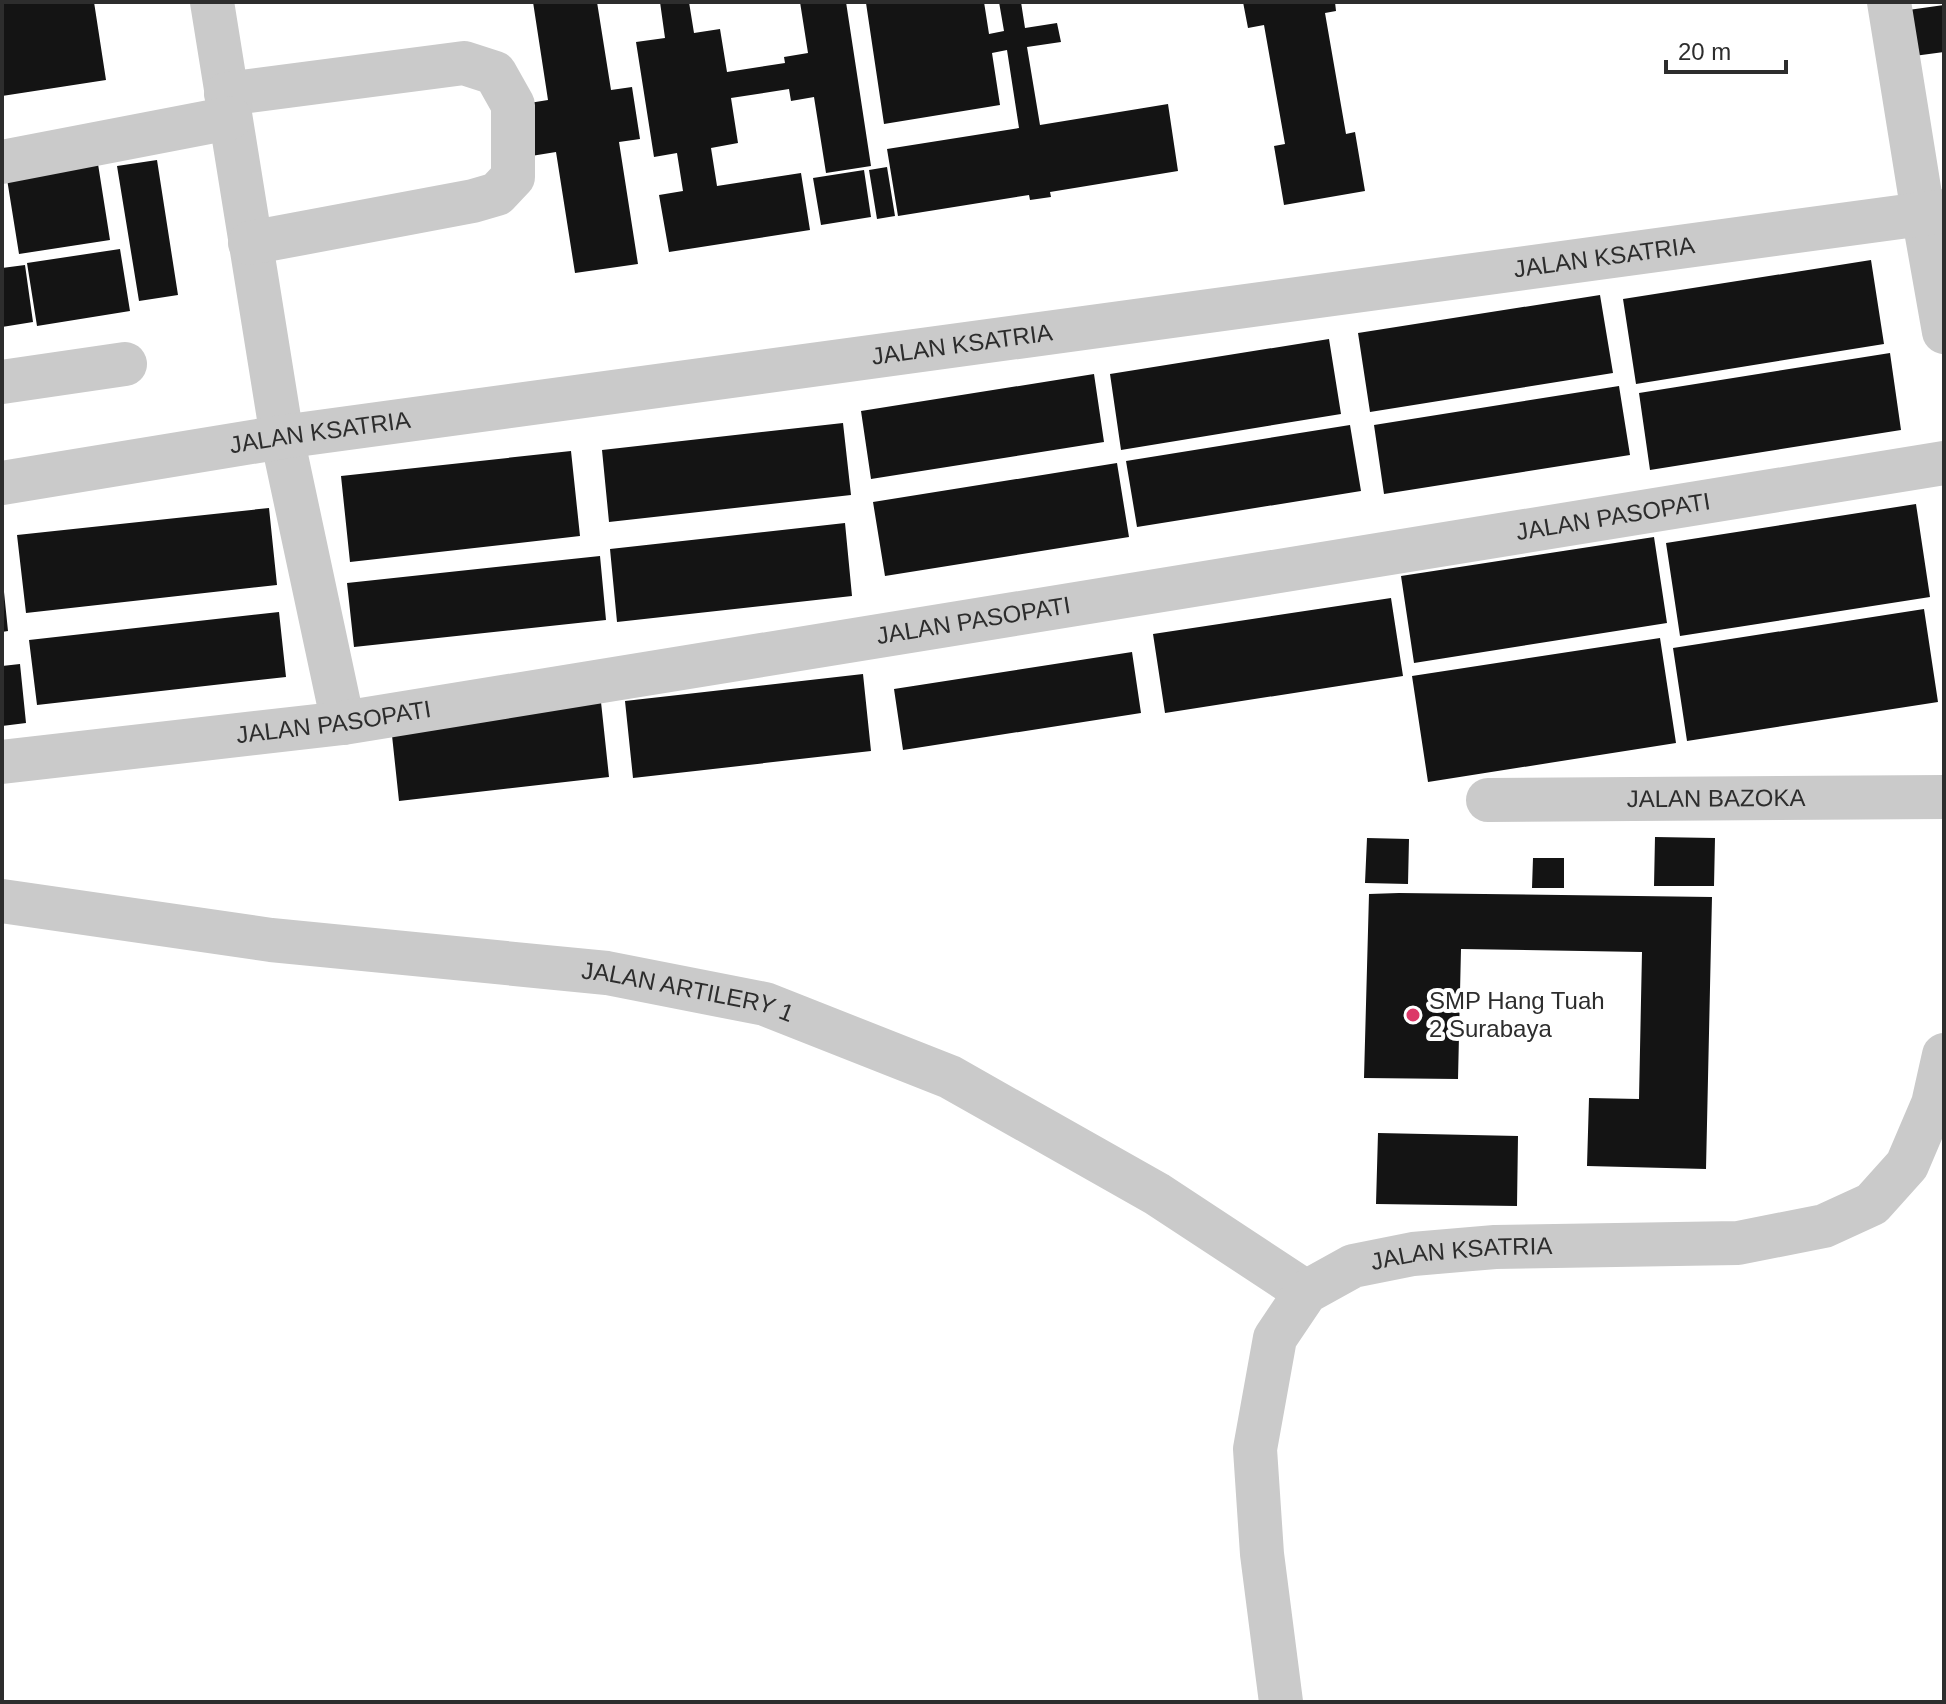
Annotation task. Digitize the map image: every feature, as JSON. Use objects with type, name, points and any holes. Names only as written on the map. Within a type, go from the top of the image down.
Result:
[{"type":"street","points":[[212,2],[282,437],[343,723]]},
{"type":"street","points":[[1889,2],[1933,212],[1944,332]]},
{"type":"street","points":[[2,162],[228,106],[464,63],[495,73],[513,105],[513,177],[497,194],[250,243]]},
{"type":"street","name":"JALAN KSATRIA","points":[[2,483],[282,437],[1933,212]]},
{"type":"street","points":[[2,382],[125,364]]},
{"type":"street","name":"JALAN PASOPATI","points":[[2,762],[343,723],[1944,463]]},
{"type":"street","name":"JALAN BAZOKA","points":[[1488,800],[1944,797]]},
{"type":"street","name":"JALAN ARTILERY 1","points":[[2,901],[271,940],[607,973],[765,1004],[950,1077],[1157,1194],[1306,1292]]},
{"type":"street","name":"JALAN KSATRIA","points":[[1281,1702],[1262,1554],[1255,1449],[1275,1338],[1306,1292],[1353,1266],[1413,1254],[1495,1247],[1738,1243],[1824,1226],[1872,1204],[1907,1165],[1933,1104],[1944,1055]]},
{"type":"building","points":[[2,2],[94,2],[106,80],[2,96]]},
{"type":"building","points":[[533,2],[597,2],[611,90],[632,87],[640,139],[619,142],[638,264],[575,273],[556,152],[525,157],[517,105],[548,100]]},
{"type":"building","points":[[660,2],[689,2],[694,33],[720,29],[727,72],[785,63],[784,57],[808,53],[800,2],[846,2],[871,166],[826,173],[814,97],[791,101],[789,89],[731,98],[738,143],[711,148],[717,186],[801,173],[810,230],[669,252],[659,195],[683,191],[677,153],[654,157],[636,42],[665,38]]},
{"type":"building","points":[[984,2],[989,34],[1004,31],[999,2],[1021,2],[1025,28],[1057,23],[1061,42],[1027,47],[1040,125],[1168,104],[1178,171],[1050,192],[1051,197],[1030,200],[1029,195],[898,216],[887,149],[1019,128],[1007,50],[992,53],[1000,105],[884,124],[866,3]]},
{"type":"building","points":[[1243,2],[1335,2],[1336,11],[1325,13],[1346,134],[1355,132],[1365,191],[1284,205],[1274,146],[1285,144],[1264,25],[1248,28]]},
{"type":"building","points":[[1944,5],[1944,52],[1899,58],[1894,12]]},
{"type":"building","points":[[157,160],[178,295],[139,301],[117,166]]},
{"type":"building","points":[[98,164],[110,240],[19,254],[7,179]]},
{"type":"building","points":[[887,167],[895,216],[877,219],[869,170]]},
{"type":"building","points":[[864,170],[871,217],[821,225],[813,178]]},
{"type":"building","points":[[120,249],[130,311],[37,326],[27,263]]},
{"type":"building","points":[[1871,260],[1884,344],[1636,384],[1623,299]]},
{"type":"building","points":[[25,265],[33,322],[2,327],[2,268]]},
{"type":"building","points":[[1600,295],[1613,373],[1370,412],[1358,333]]},
{"type":"building","points":[[1329,339],[1341,414],[1121,450],[1110,374]]},
{"type":"building","points":[[1890,353],[1901,430],[1650,470],[1639,393]]},
{"type":"building","points":[[1094,374],[1104,442],[871,479],[861,411]]},
{"type":"building","points":[[1619,386],[1630,455],[1384,494],[1374,425]]},
{"type":"building","points":[[843,423],[851,495],[609,522],[602,450]]},
{"type":"building","points":[[1350,425],[1361,491],[1137,527],[1126,461]]},
{"type":"building","points":[[571,451],[580,536],[350,562],[341,476]]},
{"type":"building","points":[[1117,463],[1129,537],[885,576],[873,502]]},
{"type":"building","points":[[1916,504],[1930,597],[1680,636],[1666,543]]},
{"type":"building","points":[[269,508],[277,585],[26,613],[17,535]]},
{"type":"building","points":[[845,523],[852,596],[617,622],[610,549]]},
{"type":"building","points":[[1654,537],[1667,623],[1414,663],[1401,576]]},
{"type":"building","points":[[600,556],[606,620],[354,647],[347,583]]},
{"type":"building","points":[[2,592],[8,631],[2,632]]},
{"type":"building","points":[[1391,598],[1403,676],[1165,713],[1153,634]]},
{"type":"building","points":[[1924,609],[1938,702],[1687,741],[1673,648]]},
{"type":"building","points":[[279,612],[286,677],[37,705],[29,640]]},
{"type":"building","points":[[1660,638],[1676,743],[1428,782],[1412,676]]},
{"type":"building","points":[[1132,652],[1141,713],[903,750],[894,689]]},
{"type":"building","points":[[20,664],[26,723],[2,726],[2,666]]},
{"type":"building","points":[[863,674],[871,751],[633,778],[625,701]]},
{"type":"building","points":[[601,702],[609,777],[399,801],[391,726]]},
{"type":"building","points":[[1655,837],[1715,838],[1714,886],[1654,886]]},
{"type":"building","points":[[1367,838],[1409,839],[1408,884],[1365,883]]},
{"type":"building","points":[[1533,858],[1564,858],[1564,888],[1532,888]]},
{"type":"building","name":"SMP Hang Tuah 2 Surabaya","points":[[1369,894],[1712,897],[1706,1169],[1587,1166],[1589,1098],[1639,1099],[1642,952],[1461,949],[1458,1079],[1364,1078]]},
{"type":"building","points":[[1378,1133],[1518,1136],[1517,1206],[1376,1204]]},
{"type":"place","name":"SMP Hang Tuah 2 Surabaya","points":[[1413,1015]]}]
